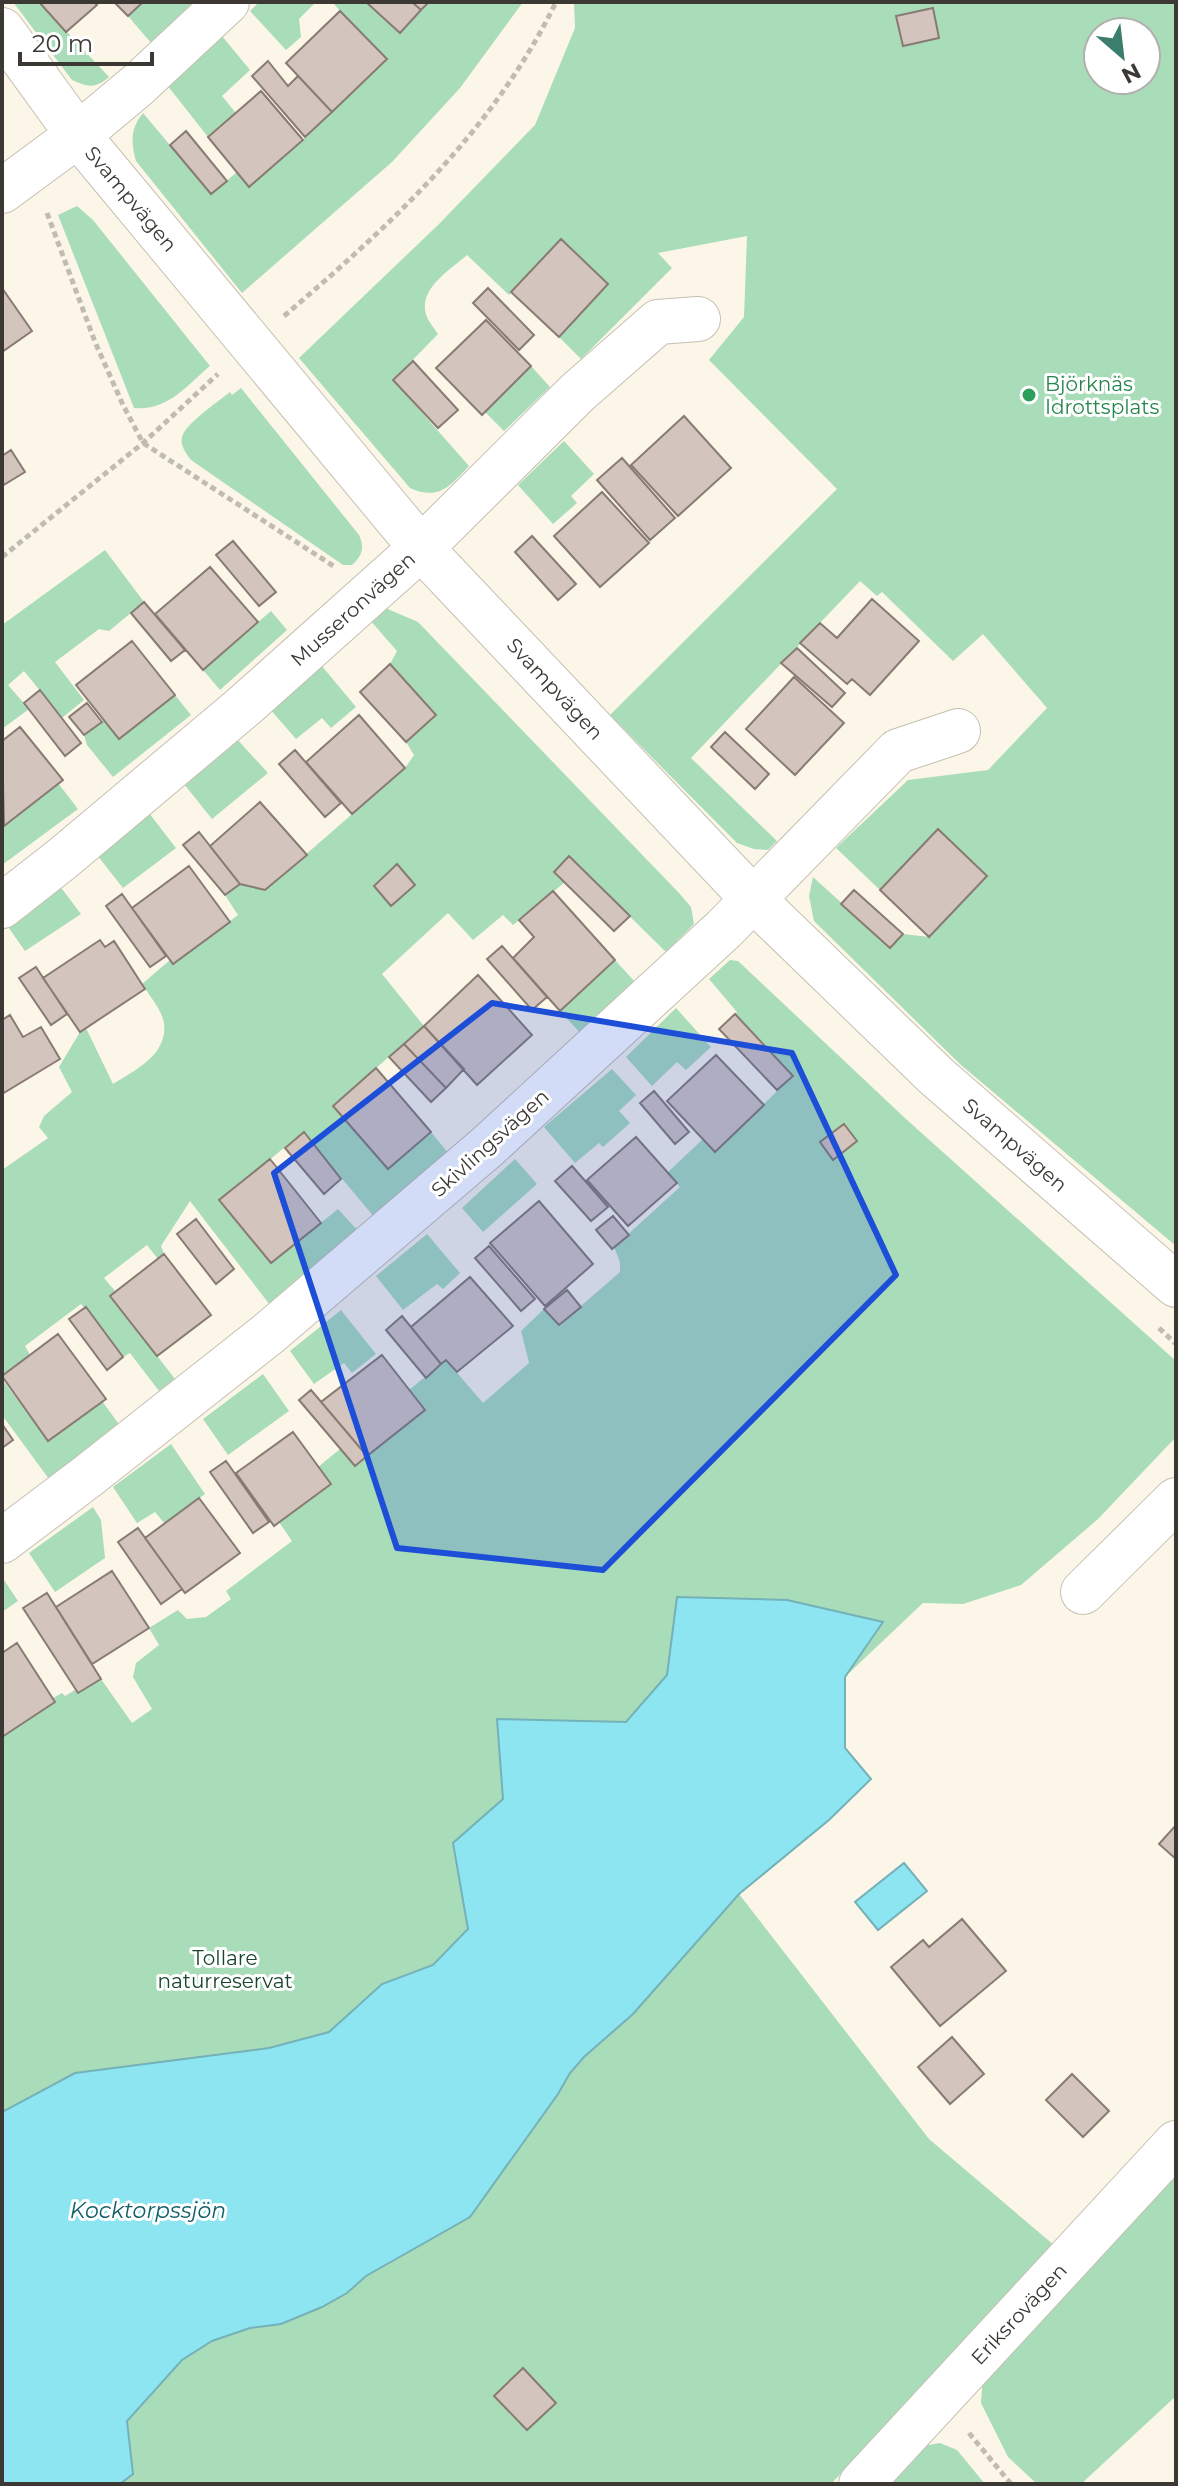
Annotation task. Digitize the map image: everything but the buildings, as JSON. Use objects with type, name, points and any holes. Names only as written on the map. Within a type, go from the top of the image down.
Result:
[{"type":"street","points":[[18,179],[78,135],[139,84],[227,2]]},
{"type":"street","name":"Svampvägen","points":[[2,30],[78,135],[421,548],[754,900],[936,1076],[1176,1285]]},
{"type":"street","name":"Musseronvägen","points":[[2,906],[243,707],[421,548],[578,392],[658,322],[698,319]]},
{"type":"street","name":"Skivlingsvägen","points":[[2,1541],[268,1334],[421,1204],[754,900],[898,751],[958,731]]},
{"type":"street","points":[[1083,1592],[1176,1500]]},
{"type":"street","name":"Eriksrovägen","points":[[861,2484],[1176,2143]]},
{"type":"path","points":[[283,317],[361,251],[435,178],[488,114],[536,43],[556,2]]},
{"type":"path","points":[[18,179],[50,223],[90,329],[143,443],[372,592]]},
{"type":"path","points":[[2,557],[143,443],[224,368]]},
{"type":"path","points":[[1153,1323],[1176,1344]]},
{"type":"path","points":[[941,2398],[1011,2484]]},
{"type":"highlighted area","points":[[492,1003],[792,1053],[896,1275],[603,1570],[397,1548],[274,1173]]},
{"type":"green space","points":[[13,2],[39,2],[109,77],[91,86],[72,80]]},
{"type":"green space","points":[[143,2],[199,2],[152,44],[128,16]]},
{"type":"green space","points":[[259,2],[316,2],[299,19],[301,37],[286,50],[250,11]]},
{"type":"green space","points":[[332,2],[366,2],[400,33],[429,2],[523,2],[460,88],[392,162],[242,293],[136,161],[134,130],[143,113],[211,194],[237,172],[249,186],[303,140],[386,60]]},
{"type":"green space","points":[[574,2],[1176,2],[1176,1246],[961,1065],[814,921],[809,896],[813,877],[890,947],[903,934],[929,937],[987,876],[938,829],[880,890],[836,848],[908,780],[988,770],[1047,708],[983,634],[953,661],[882,592],[877,596],[860,581],[691,758],[777,841],[768,850],[737,843],[610,715],[837,489],[709,360],[744,317],[747,236],[658,253],[672,268],[581,359],[559,337],[608,284],[562,240],[509,295],[467,255],[452,267],[430,289],[426,298],[427,317],[438,334],[393,380],[469,466],[450,485],[436,492],[420,492],[410,488],[299,358],[438,225],[535,125],[575,28]]},
{"type":"green space","points":[[222,36],[250,70],[222,96],[236,113],[208,137],[167,85]]},
{"type":"green space","points":[[77,206],[93,220],[210,366],[184,389],[157,406],[134,408],[58,215]]},
{"type":"green space","points":[[531,366],[550,387],[504,431],[485,412]]},
{"type":"green space","points":[[241,388],[359,535],[362,552],[352,565],[343,565],[191,460],[185,452],[182,437],[189,426],[230,392],[232,395]]},
{"type":"green space","points":[[564,441],[594,474],[571,496],[577,503],[553,524],[518,485]]},
{"type":"green space","points":[[105,550],[144,602],[109,631],[99,629],[55,662],[84,700],[62,718],[24,671],[8,685],[29,709],[2,729],[2,625]]},
{"type":"green space","points":[[383,607],[418,622],[679,893],[691,907],[694,924],[666,952],[569,857],[555,871],[565,882],[513,925],[503,915],[473,940],[448,913],[382,974],[424,1026],[333,1106],[388,1169],[431,1132],[449,1154],[375,1218],[303,1132],[220,1201],[271,1263],[338,1209],[359,1232],[270,1305],[190,1201],[161,1246],[164,1254],[158,1259],[147,1245],[104,1278],[115,1291],[111,1296],[175,1379],[159,1391],[130,1353],[123,1357],[81,1304],[25,1346],[30,1355],[2,1376],[2,1170],[48,1138],[39,1127],[44,1116],[72,1092],[59,1067],[80,1032],[86,1028],[113,1084],[148,1060],[161,1044],[164,1023],[142,984],[170,960],[173,963],[238,915],[225,895],[240,884],[265,890],[405,768],[414,755],[406,742],[436,714],[390,664],[397,651],[369,619]]},
{"type":"green space","points":[[271,611],[287,630],[220,690],[203,670]]},
{"type":"green space","points":[[321,665],[356,707],[331,728],[322,718],[296,739],[269,708]]},
{"type":"green space","points":[[175,695],[191,715],[113,777],[87,745],[84,735],[104,720],[119,739]]},
{"type":"green space","points":[[236,738],[268,773],[212,819],[184,784]]},
{"type":"green space","points":[[58,783],[78,809],[2,865],[2,825]]},
{"type":"green space","points":[[149,813],[176,848],[123,888],[97,855]]},
{"type":"green space","points":[[59,885],[81,914],[25,951],[6,924]]},
{"type":"green space","points":[[615,960],[636,983],[582,1035],[560,1011]]},
{"type":"green space","name":"Tollare naturreservat","points":[[730,960],[738,961],[906,1119],[1176,1361],[1176,1437],[1098,1519],[1021,1585],[963,1604],[923,1603],[2,2474],[2,1737],[55,1702],[53,1698],[75,1690],[78,1693],[101,1679],[132,1723],[152,1709],[133,1677],[136,1663],[159,1645],[149,1628],[178,1610],[187,1619],[206,1617],[231,1599],[226,1591],[292,1541],[279,1522],[331,1485],[318,1467],[340,1449],[355,1466],[425,1411],[409,1390],[446,1360],[483,1403],[529,1363],[521,1331],[544,1309],[559,1325],[620,1272],[614,1247],[680,1187],[667,1173],[703,1139],[715,1151],[793,1076],[735,1014],[737,1012],[709,979]]},
{"type":"green space","points":[[676,1008],[711,1047],[686,1070],[677,1062],[652,1086],[626,1057]]},
{"type":"green space","points":[[612,1069],[636,1095],[619,1111],[630,1123],[603,1147],[599,1143],[575,1163],[544,1127]]},
{"type":"green space","points":[[515,1159],[537,1184],[483,1232],[462,1208]]},
{"type":"green space","points":[[427,1234],[460,1273],[443,1289],[437,1284],[403,1310],[376,1276]]},
{"type":"green space","points":[[341,1310],[376,1354],[352,1373],[344,1363],[314,1384],[290,1351]]},
{"type":"green space","points":[[263,1374],[289,1411],[228,1455],[203,1419]]},
{"type":"green space","points":[[2,1379],[48,1441],[102,1401],[121,1427],[49,1479],[2,1415]]},
{"type":"green space","points":[[171,1444],[205,1494],[165,1524],[155,1512],[137,1523],[113,1487]]},
{"type":"green space","points":[[93,1507],[101,1520],[105,1558],[55,1592],[29,1553]]},
{"type":"green space","points":[[2,1577],[18,1601],[2,1612]]},
{"type":"green space","points":[[739,1894],[929,2139],[1055,2246],[831,2484],[120,2484],[133,2473],[127,2421],[182,2360],[212,2341],[251,2328],[281,2324],[322,2307],[347,2293],[366,2276],[470,2217],[570,2073],[633,2014]]},
{"type":"green space","points":[[1176,2168],[1176,2396],[1081,2484],[1037,2484],[1008,2457],[981,2403],[983,2375]]},
{"type":"green space","points":[[940,2443],[957,2450],[985,2484],[886,2484],[922,2446]]},
{"type":"water","name":"Kocktorpssjön","points":[[677,1597],[787,1600],[883,1622],[845,1677],[845,1748],[871,1779],[829,1820],[739,1894],[633,2014],[584,2057],[470,2217],[366,2276],[347,2293],[322,2307],[281,2324],[250,2328],[212,2341],[182,2360],[127,2421],[133,2474],[120,2484],[2,2484],[2,2112],[75,2073],[269,2048],[329,2032],[382,1984],[433,1965],[468,1929],[453,1843],[503,1799],[497,1719],[626,1722],[667,1675]]},
{"type":"water","points":[[904,1863],[927,1891],[878,1930],[855,1902]]},
{"type":"place","name":"Björknäs Idrottsplats","points":[[1029,395]]}]
